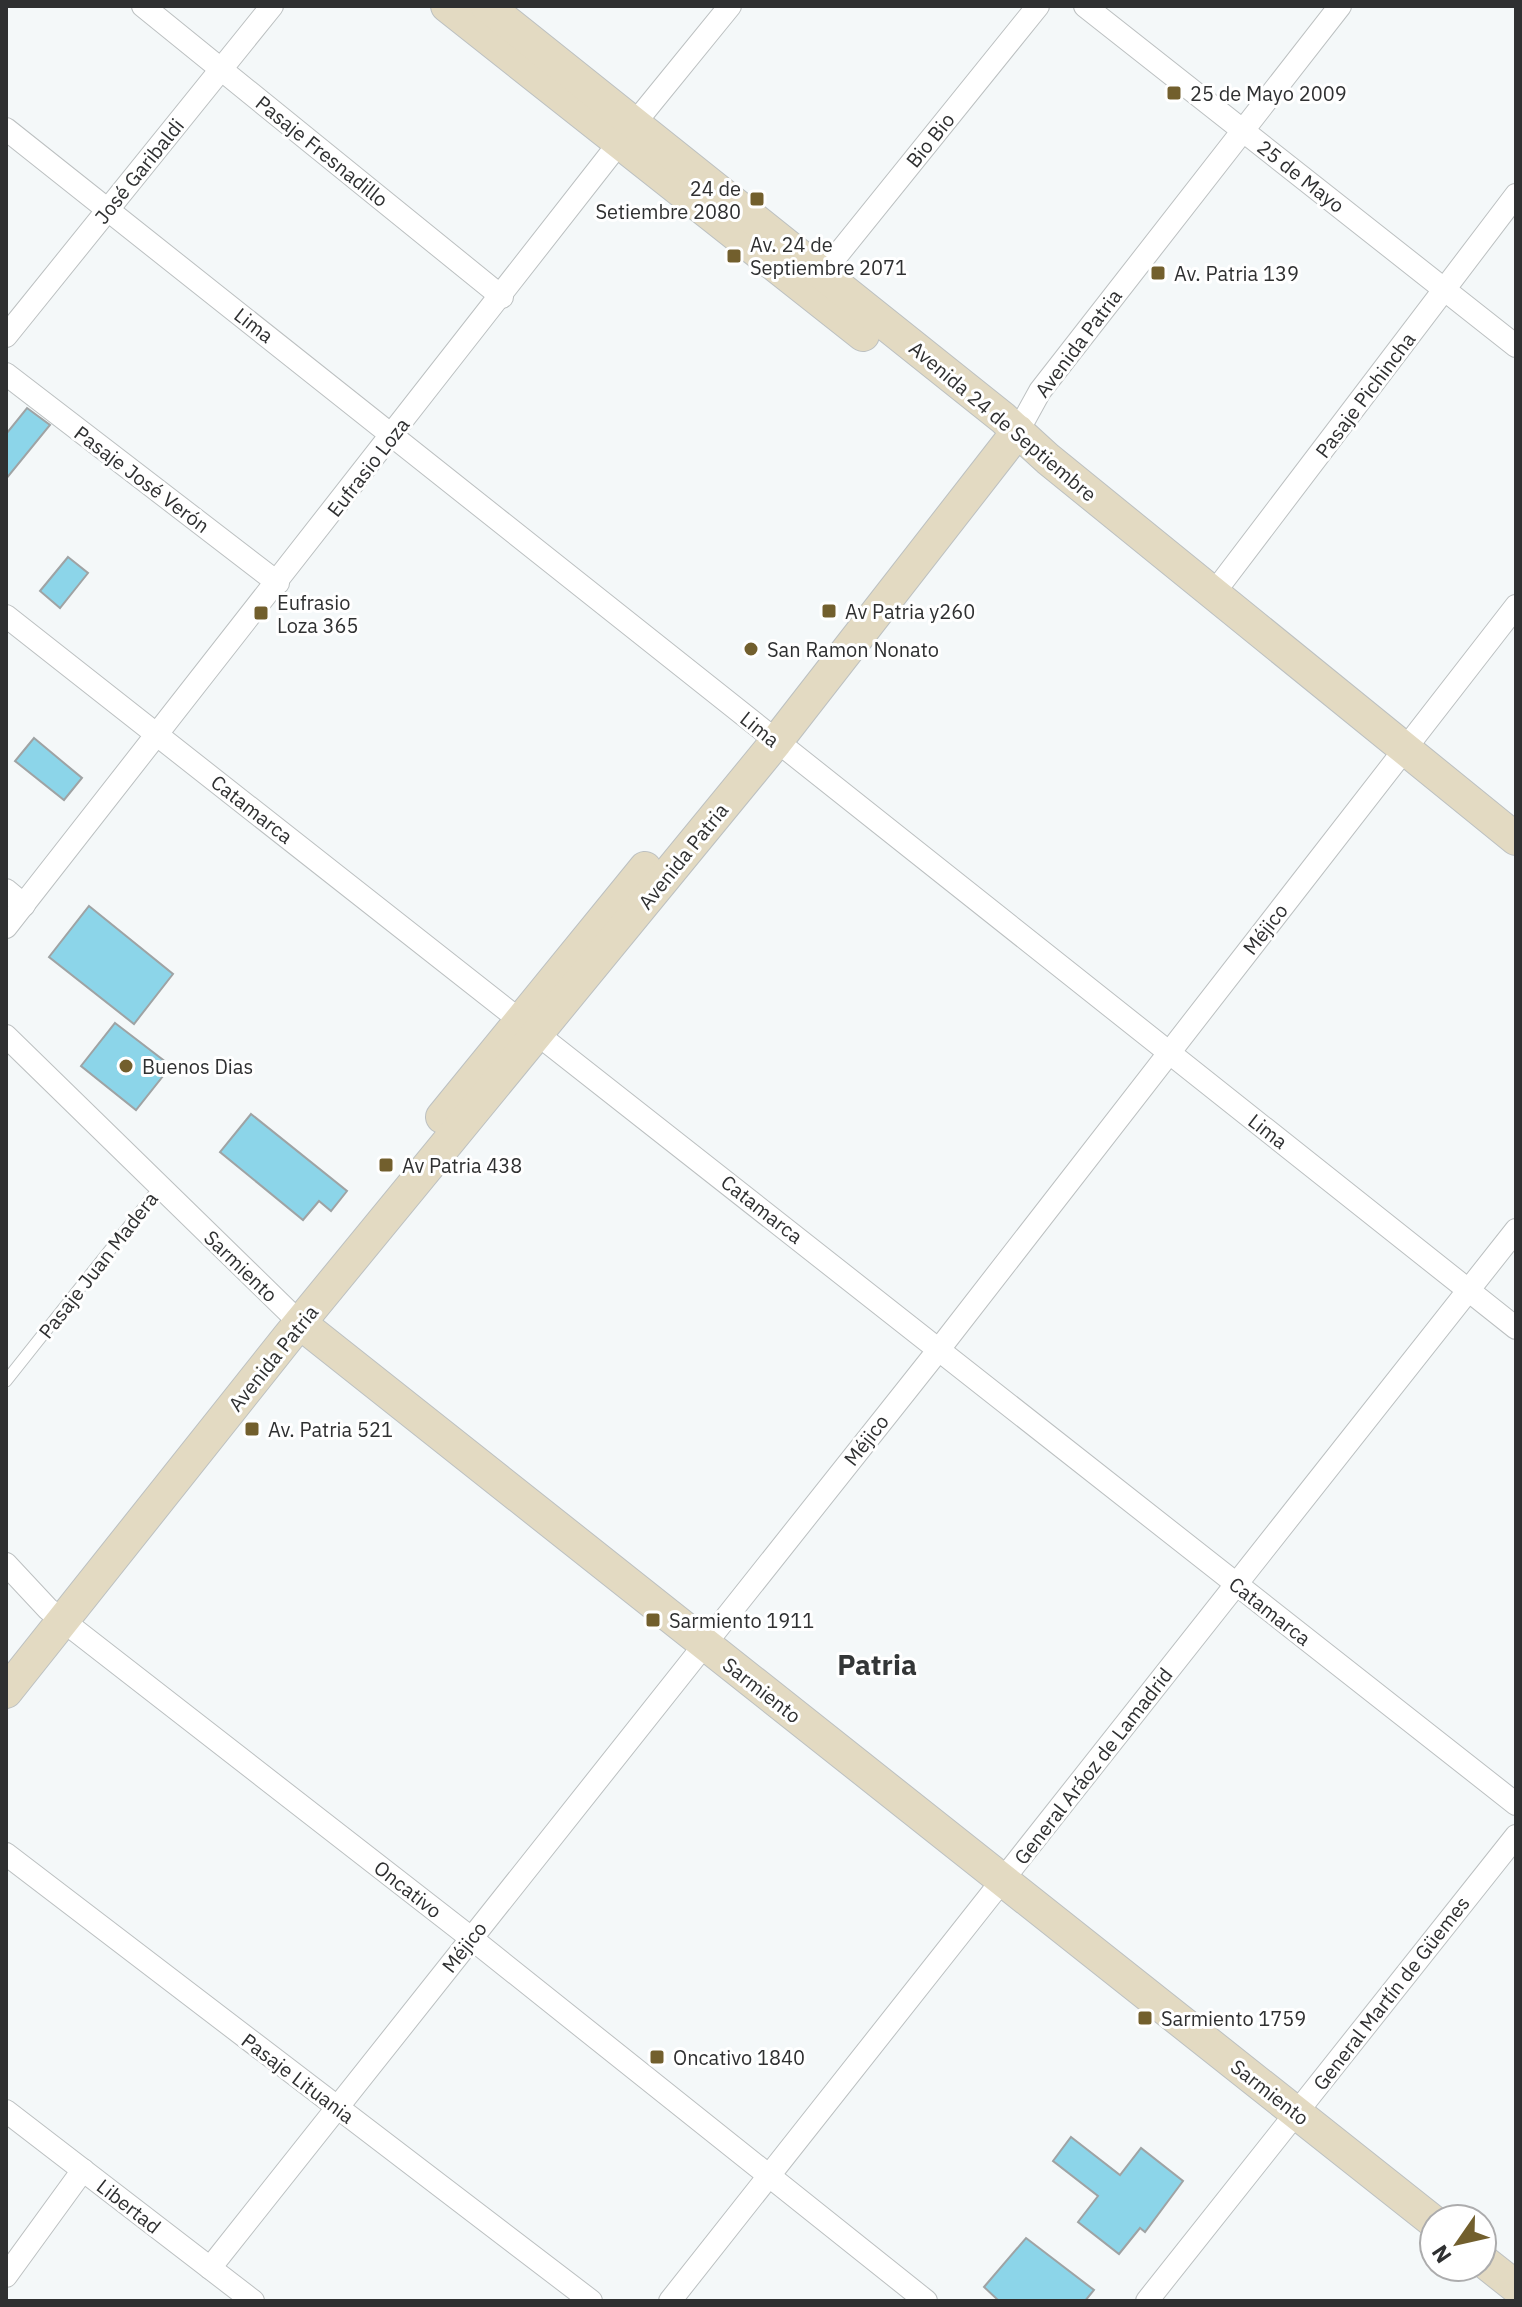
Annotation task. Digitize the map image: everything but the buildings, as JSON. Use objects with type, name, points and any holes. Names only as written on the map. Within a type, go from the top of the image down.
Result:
[{"type":"main road","name":"Avenida 24 de Septiembre","points":[[447,6],[822,274],[1004,433],[1213,594],[1516,839]]},
{"type":"main road","name":"Avenida 24 de Septiembre","points":[[487,6],[626,134],[965,414],[1004,433]]},
{"type":"main road","name":"Avenida Patria","points":[[6,1692],[56,1615],[294,1317],[768,735],[1004,433]]},
{"type":"main road","name":"Sarmiento","points":[[294,1317],[1418,2209]]},
{"type":"main road","name":"Avenida Patria","points":[[6,1662],[56,1615]]},
{"type":"main road","points":[[1498,2273],[1516,2287]]},
{"type":"street","name":"Pasaje Fresnadillo","points":[[143,6],[502,297]]},
{"type":"street","name":"José Garibaldi","points":[[6,336],[272,6]]},
{"type":"street","name":"Eufrasio Loza","points":[[6,927],[502,297],[626,134],[730,6]]},
{"type":"street","name":"Bio Bio","points":[[822,274],[1038,6]]},
{"type":"street","name":"25 de Mayo","points":[[1085,6],[1516,346]]},
{"type":"street","name":"Avenida Patria","points":[[1004,433],[1340,6]]},
{"type":"street","name":"Lima","points":[[6,129],[1516,1328]]},
{"type":"street","name":"Pasaje Pichincha","points":[[1213,594],[1516,195]]},
{"type":"street","name":"Pasaje José Verón","points":[[6,374],[278,583]]},
{"type":"street","name":"Méjico","points":[[210,2268],[940,1348],[1516,606]]},
{"type":"street","name":"Catamarca","points":[[6,616],[1516,1804]]},
{"type":"street","points":[[6,890],[24,905]]},
{"type":"street","name":"Sarmiento","points":[[6,1036],[294,1317]]},
{"type":"street","name":"General Aráoz de Lamadrid","points":[[670,2301],[1516,1230]]},
{"type":"street","name":"Oncativo","points":[[6,1564],[56,1615],[471,1938],[926,2301]]},
{"type":"street","name":"General Martín de Güemes","points":[[1147,2301],[1516,1836]]},
{"type":"street","name":"Pasaje Lituania","points":[[6,1854],[591,2301]]},
{"type":"street","name":"Libertad","points":[[6,2111],[253,2301]]},
{"type":"street","points":[[6,2276],[83,2170]]},
{"type":"lane","name":"Pasaje Juan Madera","points":[[6,1381],[160,1187]]},
{"type":"place","name":"25 de Mayo 2009","points":[[1174,93]]},
{"type":"place","name":"24 de Setiembre 2080","points":[[757,199]]},
{"type":"place","name":"Av. 24 de Septiembre 2071","points":[[734,256]]},
{"type":"place","name":"Av. Patria 139","points":[[1158,273]]},
{"type":"place","name":"Av Patria y260","points":[[829,611]]},
{"type":"place","name":"Eufrasio Loza 365","points":[[261,613]]},
{"type":"place","name":"San Ramon Nonato","points":[[751,649]]},
{"type":"place","name":"Buenos Dias","points":[[126,1066]]},
{"type":"place","name":"Av Patria 438","points":[[386,1165]]},
{"type":"place","name":"Av. Patria 521","points":[[252,1429]]},
{"type":"place","name":"Sarmiento 1911","points":[[653,1620]]},
{"type":"place","name":"Sarmiento 1759","points":[[1145,2018]]},
{"type":"place","name":"Oncativo 1840","points":[[657,2057]]},
{"type":"district","name":"Patria","points":[[877,1664]]}]
